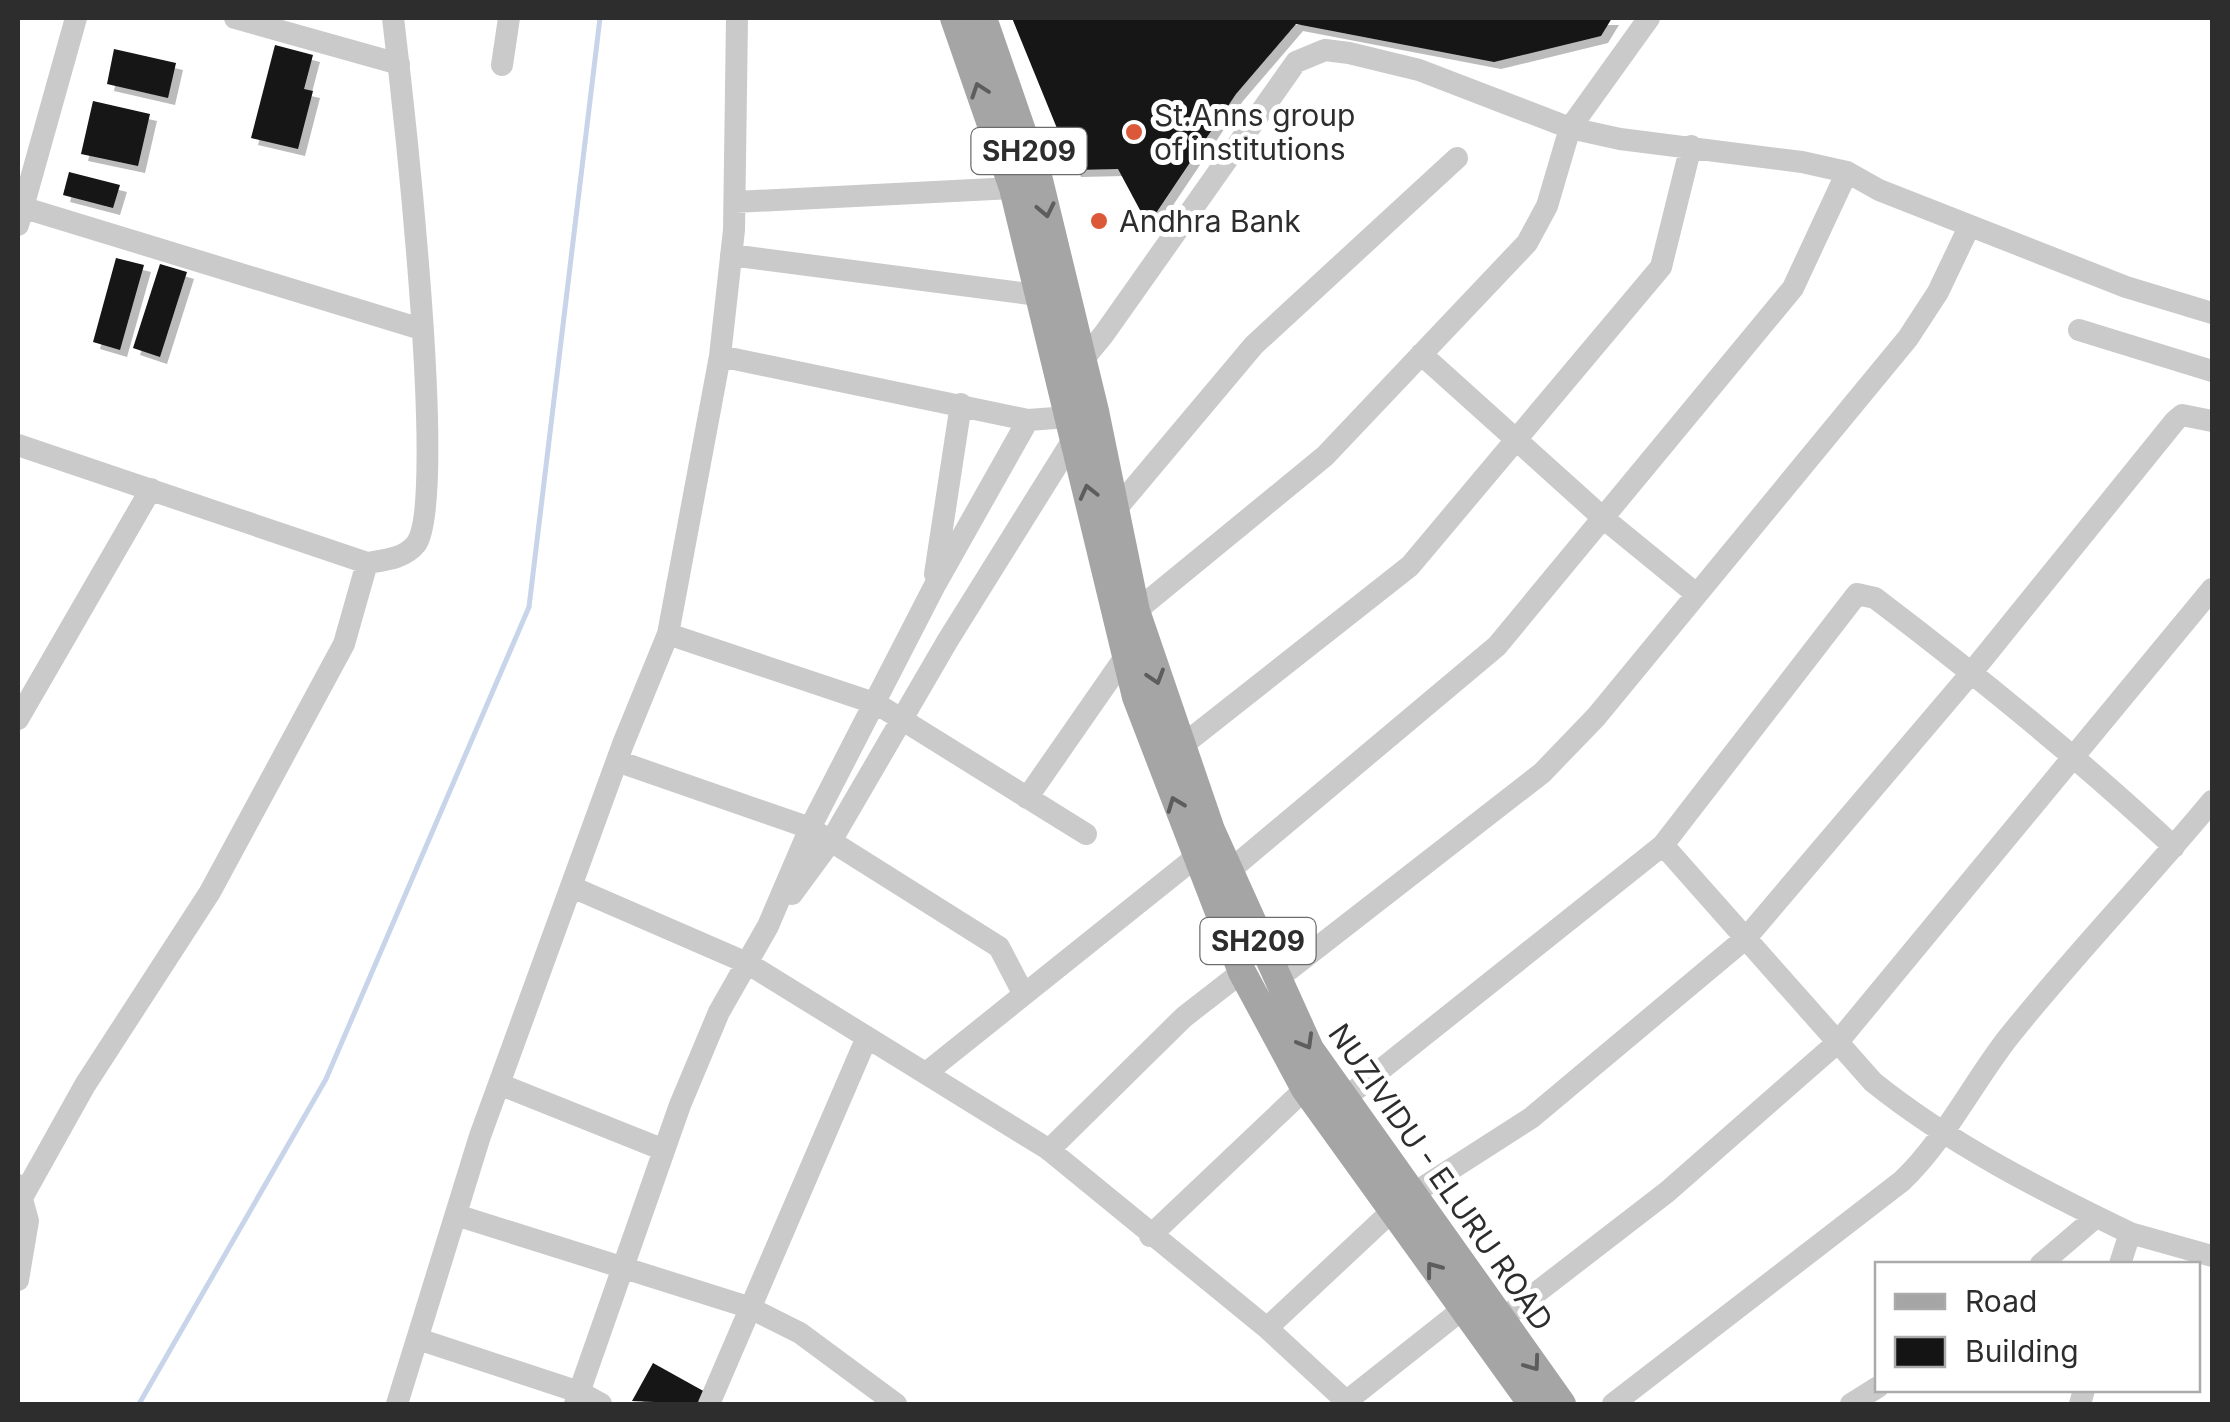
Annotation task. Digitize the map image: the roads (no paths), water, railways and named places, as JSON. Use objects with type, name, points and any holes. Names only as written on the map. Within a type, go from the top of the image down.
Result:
[{"type":"main road","points":[[954,18],[1014,188],[1038,295],[1068,365],[1080,423]]},
{"type":"main road","name":"SH209","points":[[983,18],[1039,180],[1068,365]]},
{"type":"main road","name":"NUZIVIDU - ELURU ROAD","points":[[1080,423],[1117,508],[1136,610],[1179,748],[1333,1108],[1401,1203],[1501,1320],[1562,1404]]},
{"type":"main road","name":"NUZIVIDU - ELURU ROAD","points":[[1080,423],[1125,657],[1196,857],[1242,972],[1305,1089],[1333,1108]]},
{"type":"main road","name":"NUZIVIDU - ELURU ROAD","points":[[1401,1203],[1463,1309],[1532,1404]]},
{"type":"street","points":[[76,18],[19,213],[421,329]]},
{"type":"street","points":[[235,18],[398,64]]},
{"type":"street","points":[[18,445],[367,563],[398,557],[415,544],[424,526],[426,416],[393,18]]},
{"type":"street","points":[[502,65],[509,18]]},
{"type":"street","points":[[397,1404],[499,1084],[616,761],[668,634],[720,356],[735,202],[737,18]]},
{"type":"street","points":[[1136,610],[1325,456],[1527,242],[1548,206],[1570,128],[1649,18]]},
{"type":"street","points":[[1068,365],[1296,62],[1325,50],[1381,60],[1465,86],[1570,128],[1620,139],[1692,146],[1848,172],[1969,226],[2126,287],[2212,313]]},
{"type":"street","points":[[1179,748],[1410,566],[1661,267],[1692,146]]},
{"type":"street","points":[[1117,508],[1254,345],[1457,158]]},
{"type":"street","points":[[1229,871],[1497,646],[1793,288],[1848,172]]},
{"type":"street","points":[[735,202],[1014,188]]},
{"type":"street","points":[[1277,980],[1542,773],[1596,717],[1695,592],[1908,338],[1938,292],[1969,226]]},
{"type":"street","points":[[731,255],[1038,295]]},
{"type":"street","points":[[2079,330],[2212,371]]},
{"type":"street","points":[[1420,354],[1602,517],[1695,592]]},
{"type":"street","points":[[720,356],[1028,420],[1080,423],[831,842],[768,926]]},
{"type":"street","points":[[932,590],[961,404]]},
{"type":"street","points":[[1266,1328],[1401,1203],[1531,1118],[1746,938],[1972,672],[2175,420],[2182,415],[2212,421]]},
{"type":"street","points":[[577,1398],[664,1150],[719,1012],[768,926],[810,828],[877,704],[932,590],[1028,420]]},
{"type":"street","points":[[18,719],[151,488]]},
{"type":"street","points":[[18,1280],[28,1221],[20,1190],[210,892],[344,644],[367,563]]},
{"type":"street","points":[[1501,1320],[1667,1192],[1837,1043],[2212,588]]},
{"type":"street","points":[[1333,1108],[1662,845],[1857,594],[1875,598],[1972,672],[2073,753],[2174,847]]},
{"type":"street","points":[[668,634],[877,704],[1086,834]]},
{"type":"street","points":[[1027,798],[1125,657]]},
{"type":"street","points":[[616,761],[810,828],[999,947],[1023,993]]},
{"type":"street","points":[[1613,1404],[1902,1181],[1929,1155],[2010,1035],[2212,800]]},
{"type":"street","points":[[1662,845],[1873,1082],[1942,1131],[2096,1217],[2130,1233],[2212,1256]]},
{"type":"street","points":[[926,1073],[1196,857]]},
{"type":"street","points":[[572,887],[747,963],[1049,1150],[1266,1328],[1345,1403],[1463,1309]]},
{"type":"street","points":[[1049,1150],[1184,1017],[1242,972]]},
{"type":"street","points":[[708,1404],[867,1037]]},
{"type":"street","points":[[499,1084],[664,1150]]},
{"type":"street","points":[[1150,1236],[1305,1089]]},
{"type":"street","points":[[456,1215],[748,1306],[800,1332],[896,1404]]},
{"type":"street","points":[[2043,1262],[2096,1217]]},
{"type":"street","points":[[2121,1262],[2130,1233]]},
{"type":"street","points":[[418,1339],[601,1404]]},
{"type":"street","points":[[1852,1404],[1875,1389]]},
{"type":"waterway","points":[[139,1404],[326,1079],[529,607],[600,18]]},
{"type":"place","name":"St.Anns group of institutions","points":[[1134,132]]},
{"type":"place","name":"Andhra Bank","points":[[1099,221]]}]
